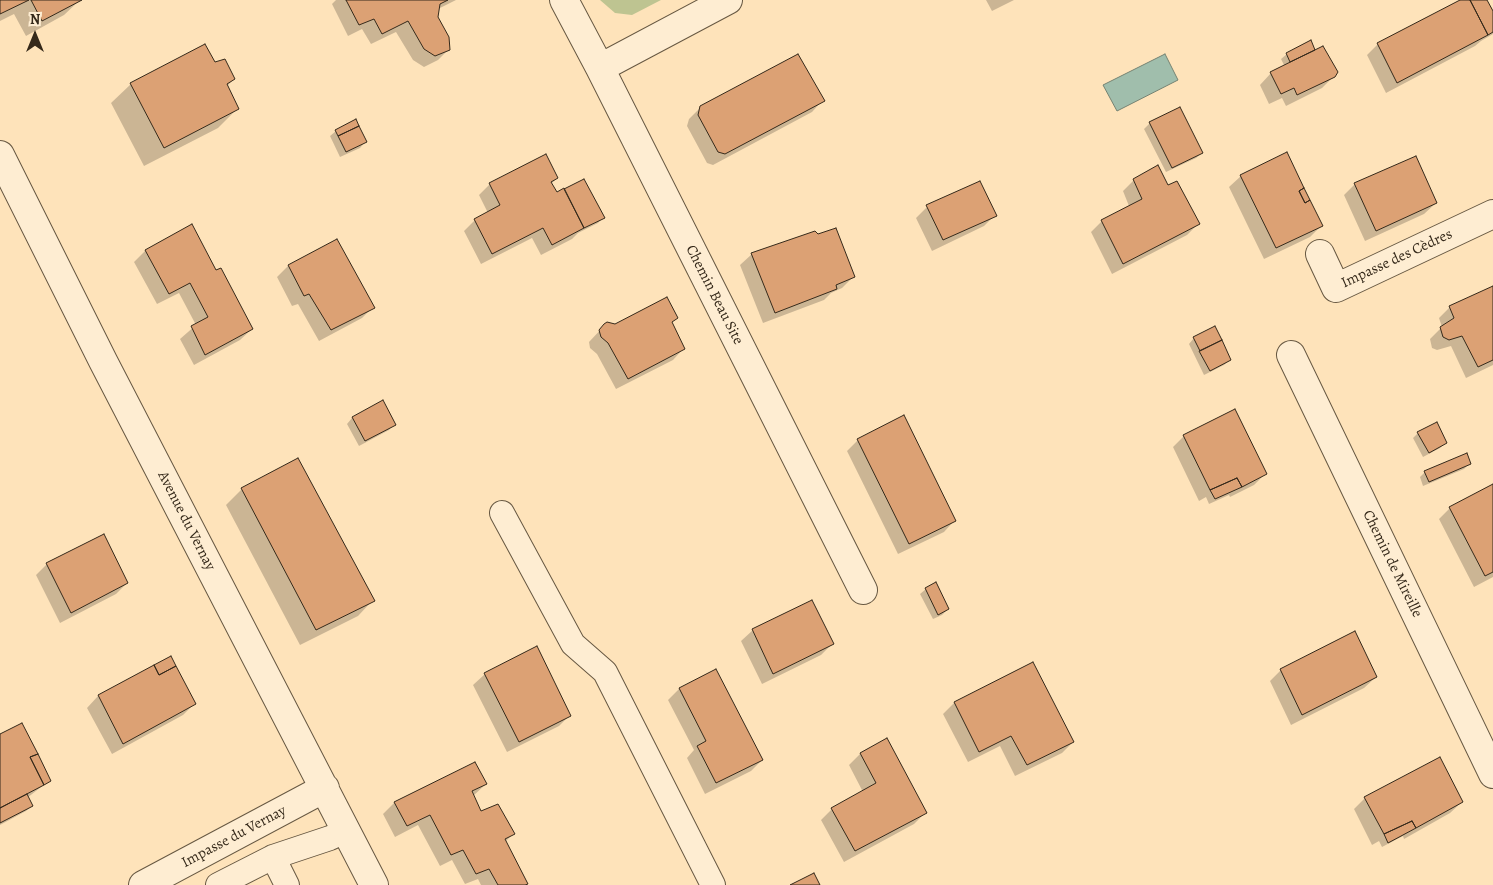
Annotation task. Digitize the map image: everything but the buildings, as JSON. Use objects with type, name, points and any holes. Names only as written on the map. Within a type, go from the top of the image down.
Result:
[{"type":"street","name":"Chemin Beau Site","points":[[564,0],[862,590]]},
{"type":"street","points":[[600,68],[728,0]]},
{"type":"street","name":"Avenue du Vernay","points":[[0,155],[174,498],[374,885]]},
{"type":"street","name":"Impasse des Cèdres","points":[[1320,254],[1336,288],[1493,214]]},
{"type":"street","name":"Chemin de Mireille","points":[[1291,355],[1493,774]]},
{"type":"street","name":"Impasse du Vernay","points":[[143,885],[325,788]]},
{"type":"lane","points":[[502,513],[573,644],[605,672],[713,885]]},
{"type":"lane","points":[[218,885],[273,857],[330,838],[347,830]]},
{"type":"lane","points":[[273,857],[287,885]]},
{"type":"green space","points":[[600,0],[661,0],[632,15],[615,13]]},
{"type":"shaded area","points":[[1165,54],[1178,80],[1117,111],[1103,85]]}]
